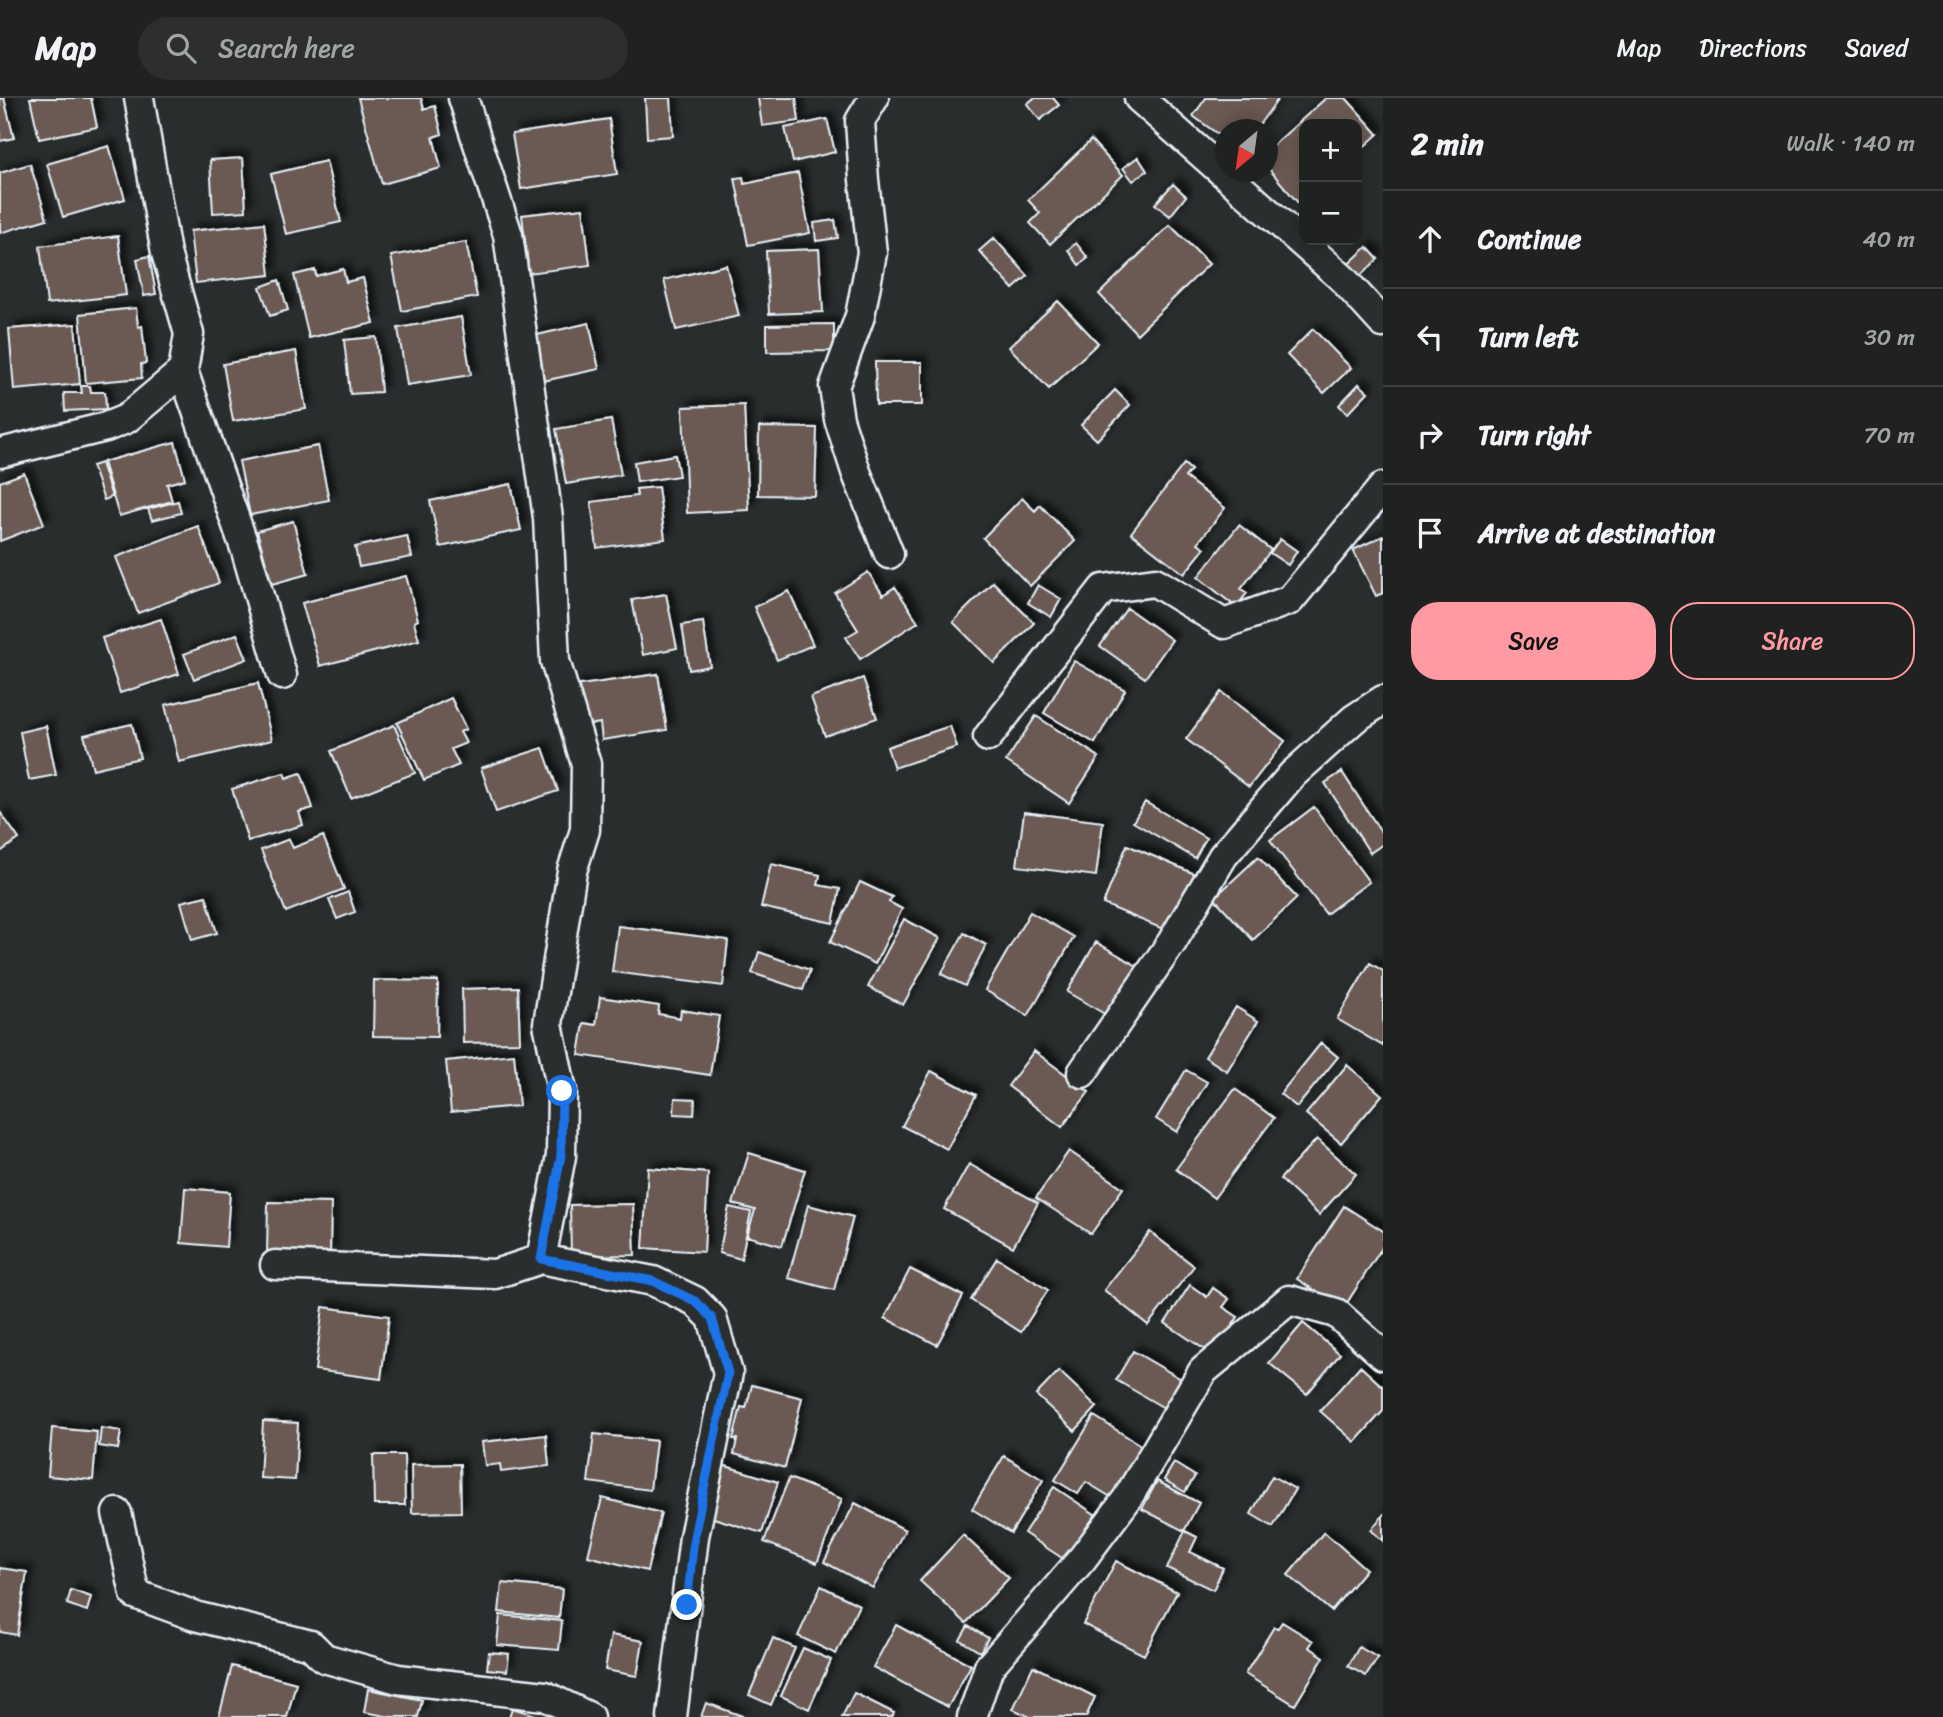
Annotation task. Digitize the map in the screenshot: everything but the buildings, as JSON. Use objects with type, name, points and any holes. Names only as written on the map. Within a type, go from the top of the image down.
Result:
[{"type":"street","points":[[139,98],[166,253],[189,334],[183,371],[246,551],[282,675]]},
{"type":"street","points":[[463,98],[509,235],[548,518],[555,661],[586,764],[585,830],[572,871],[548,1024],[562,1091],[561,1156],[541,1259]]},
{"type":"street","points":[[874,98],[860,121],[872,253],[860,317],[834,387],[839,419],[856,472],[889,554]]},
{"type":"street","points":[[1156,102],[1342,278],[1383,323]]},
{"type":"street","points":[[0,453],[106,427],[127,419],[183,371]]},
{"type":"street","points":[[988,737],[1103,589],[1155,582],[1224,624],[1290,600],[1383,487]]},
{"type":"street","points":[[1082,1073],[1172,942],[1223,856],[1292,775],[1354,719],[1383,701]]},
{"type":"street","points":[[275,1265],[495,1274],[541,1259],[653,1281],[695,1301],[712,1318],[728,1373],[694,1537],[672,1717]]},
{"type":"street","points":[[972,1717],[989,1667],[1082,1559],[1127,1499],[1203,1371],[1289,1300],[1336,1313],[1383,1355]]},
{"type":"street","points":[[117,1513],[135,1594],[195,1616],[311,1645],[324,1658],[398,1679],[545,1696],[589,1717]]},
{"type":"route","points":[[562,1091],[561,1156],[541,1259],[653,1281],[695,1301],[712,1318],[728,1373],[694,1537],[687,1605]]}]
